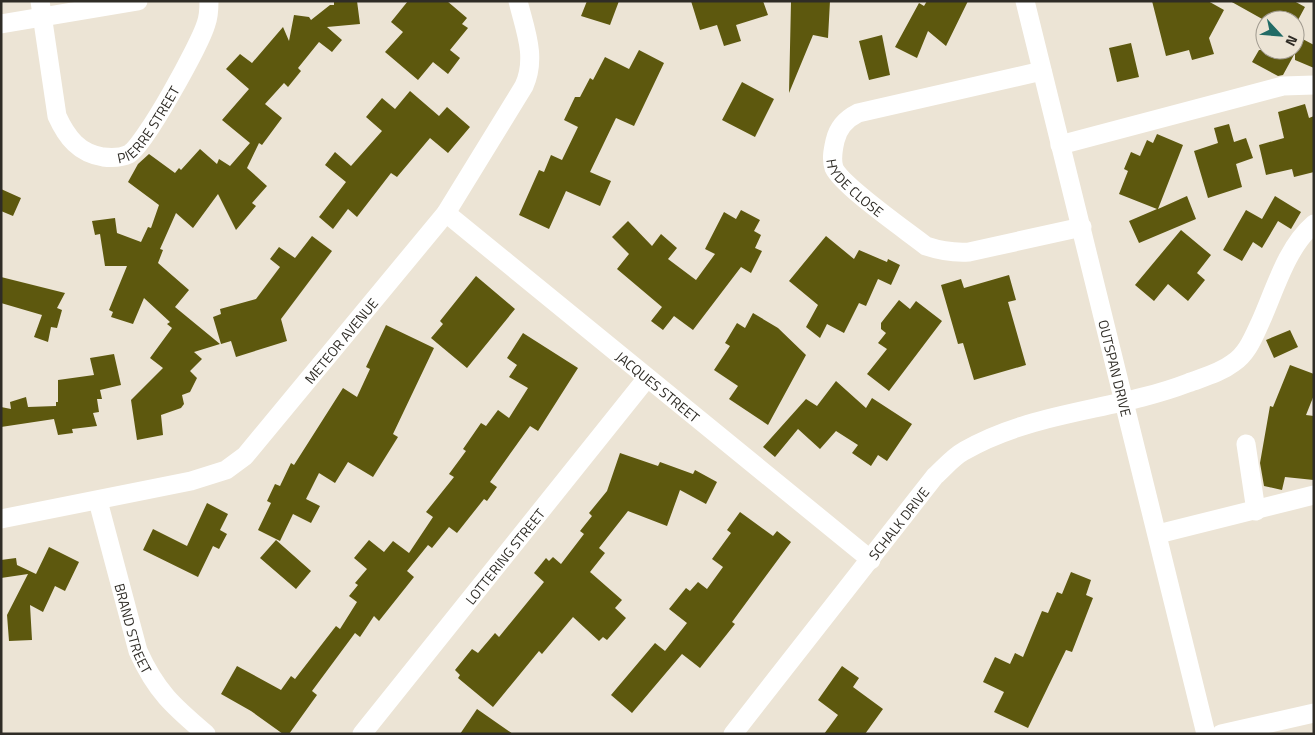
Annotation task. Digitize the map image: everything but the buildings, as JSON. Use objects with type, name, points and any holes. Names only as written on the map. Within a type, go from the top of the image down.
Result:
[{"type":"street","points":[[1,24],[41,8],[138,1]]},
{"type":"street","name":"PIERRE STREET","points":[[41,8],[57,116],[63,129],[81,150],[92,155],[118,158],[130,154],[141,144],[161,111],[205,27],[209,1]]},
{"type":"street","name":"METEOR AVENUE","points":[[1,519],[191,481],[226,470],[245,456],[446,214],[528,77],[530,67],[529,46],[518,1]]},
{"type":"street","name":"OUTSPAN DRIVE","points":[[1025,1],[1206,734]]},
{"type":"street","name":"HYDE CLOSE","points":[[1042,71],[858,113],[844,122],[836,134],[832,160],[838,175],[854,190],[926,246],[940,251],[953,254],[969,252],[1082,227]]},
{"type":"street","points":[[1060,145],[1283,86],[1314,85]]},
{"type":"street","name":"JACQUES STREET","points":[[446,214],[871,560]]},
{"type":"street","name":"SCHALK DRIVE","points":[[742,730],[935,476],[962,452],[987,439],[1027,424],[1161,394],[1224,369],[1243,356],[1294,246],[1314,224]]},
{"type":"street","name":"LOTTERING STREET","points":[[362,734],[647,378]]},
{"type":"street","points":[[1246,444],[1256,511]]},
{"type":"street","points":[[1158,534],[1314,495]]},
{"type":"street","name":"BRAND STREET","points":[[98,501],[138,651],[144,665],[164,696],[206,734]]},
{"type":"street","points":[[1221,734],[1314,713]]}]
